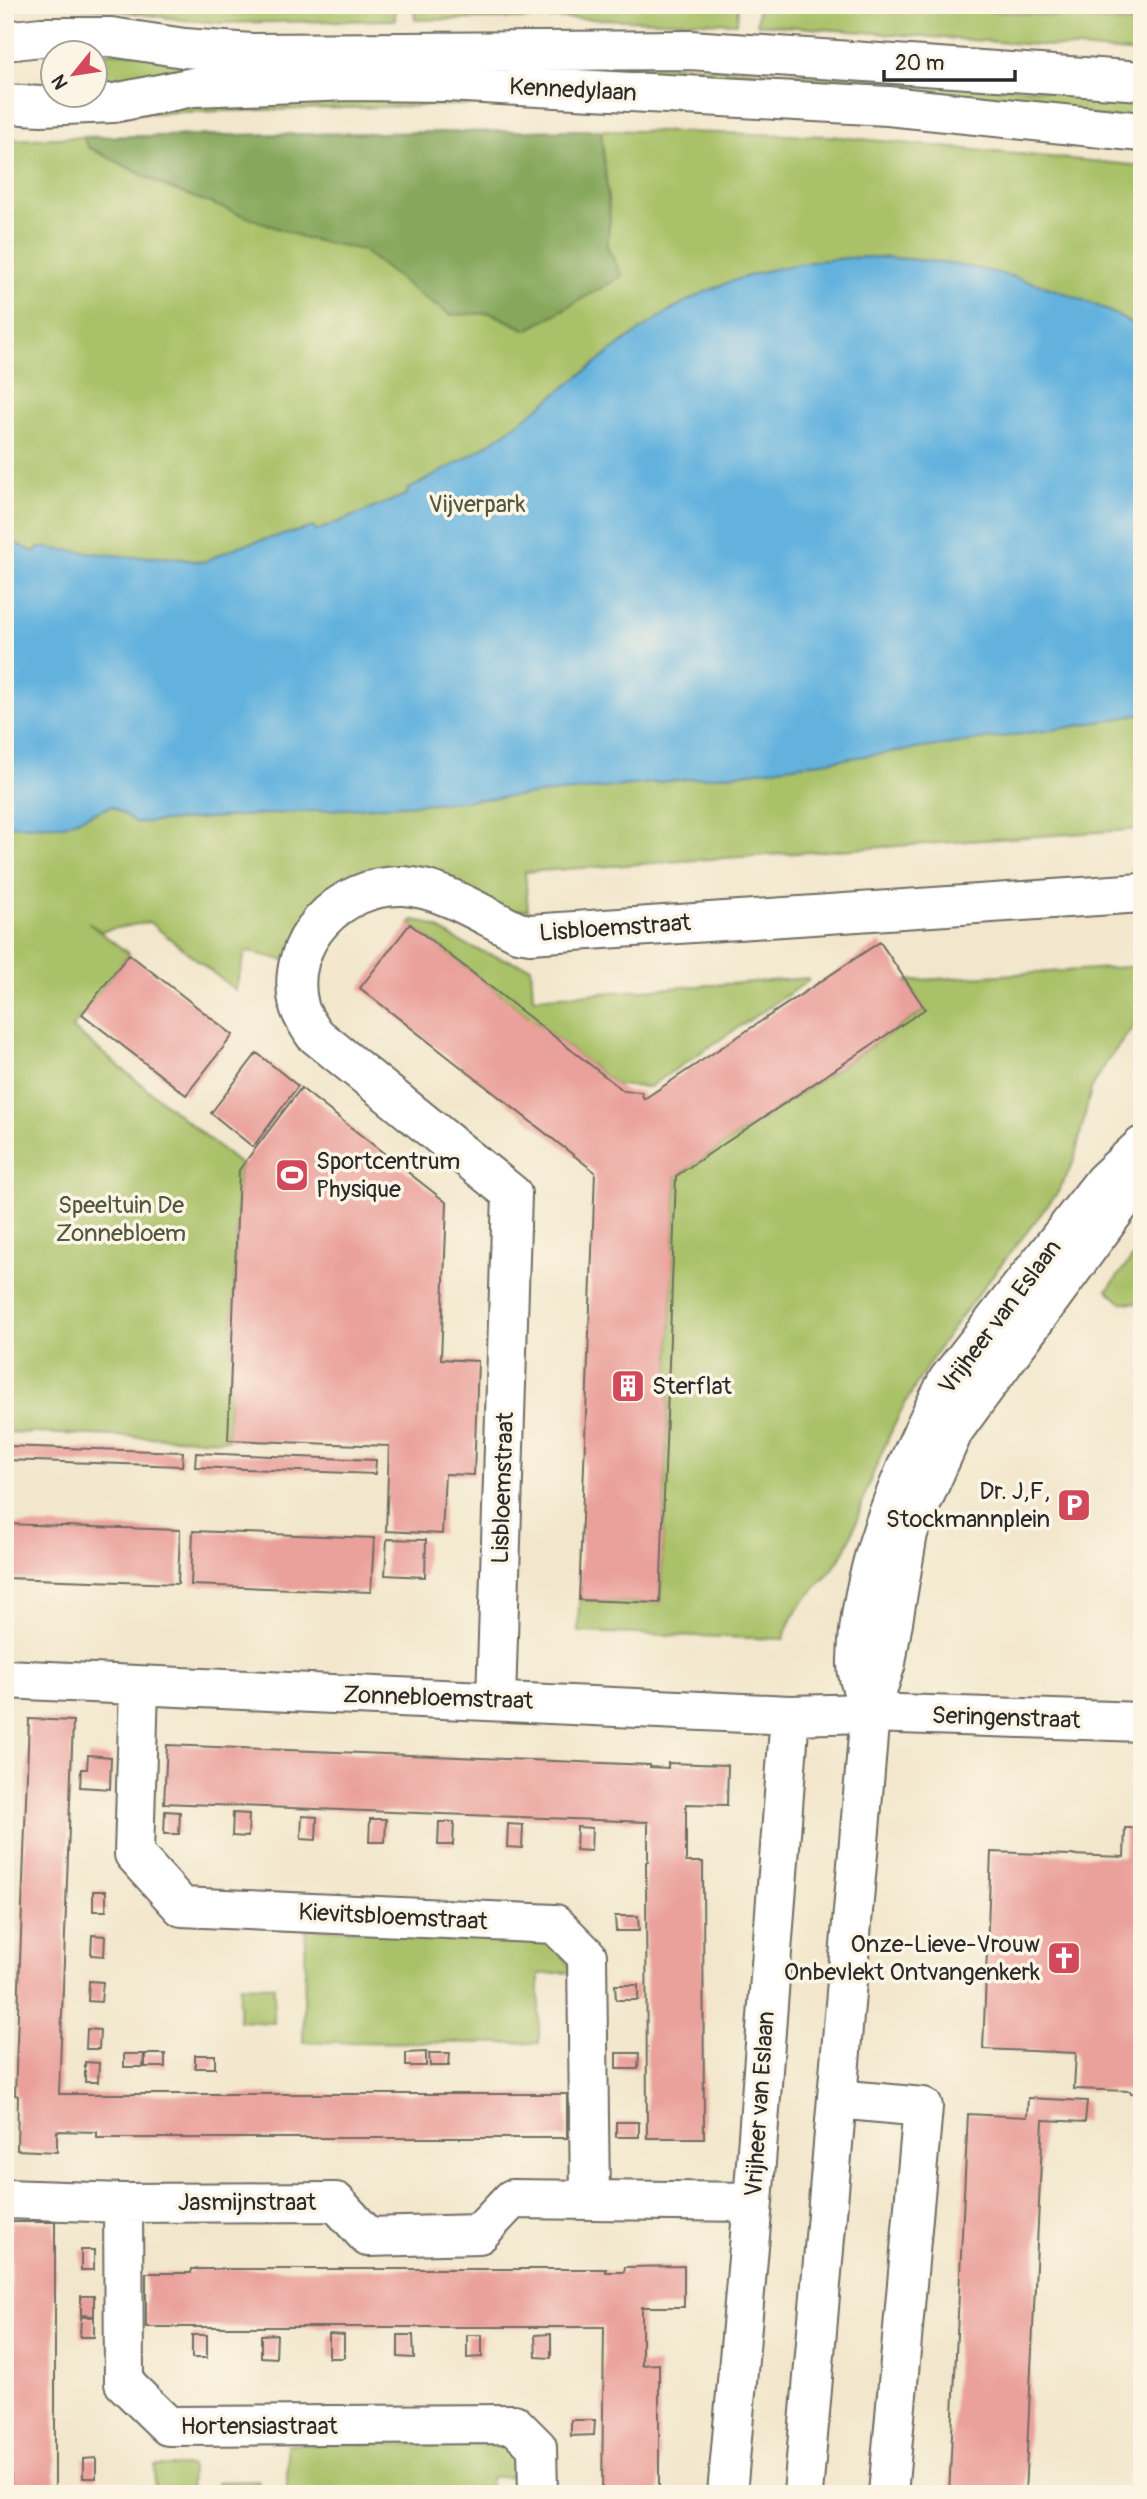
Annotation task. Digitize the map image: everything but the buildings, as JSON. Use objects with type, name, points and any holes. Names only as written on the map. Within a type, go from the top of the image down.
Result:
[{"type":"street","name":"Kennedylaan","points":[[5,41],[41,37],[111,37],[184,48],[251,53],[691,50],[1142,81]]},
{"type":"street","name":"Kennedylaan","points":[[5,104],[41,106],[114,103],[193,87],[350,81],[447,82],[888,107],[1142,132]]},
{"type":"street","name":"Lisbloemstraat","points":[[496,1700],[512,1194],[314,1034],[299,1008],[296,981],[303,949],[316,926],[336,906],[355,895],[401,886],[431,890],[518,932],[530,934],[1142,893]]},
{"type":"street","name":"Vrijheer van Eslaan","points":[[870,1713],[856,1664],[866,1591],[889,1509],[933,1408],[948,1380],[1104,1181],[1142,1146]]},
{"type":"street","name":"Vrijheer van Eslaan","points":[[803,2494],[870,1713],[886,1663],[908,1533],[954,1430],[1118,1207],[1142,1170]]},
{"type":"street","name":"Zonnebloemstraat","points":[[5,1679],[790,1715],[870,1713]]},
{"type":"street","name":"Kievitsbloemstraat","points":[[139,1686],[134,1854],[181,1907],[555,1924],[587,1956],[590,2199]]},
{"type":"street","name":"Seringenstraat","points":[[870,1713],[1142,1722]]},
{"type":"street","name":"Vrijheer van Eslaan","points":[[727,2494],[753,2202],[790,1715]]},
{"type":"street","points":[[837,2099],[923,2107],[888,2494]]},
{"type":"street","name":"Jasmijnstraat","points":[[5,2199],[123,2203],[336,2202],[368,2237],[479,2234],[512,2199],[753,2202]]},
{"type":"street","name":"Hortensiastraat","points":[[123,2203],[124,2383],[168,2427],[514,2424],[537,2447],[538,2494]]},
{"type":"green space","points":[[52,5],[395,5],[395,20],[222,23]]},
{"type":"green space","points":[[414,5],[738,5],[737,23],[549,18],[415,20]]},
{"type":"green space","points":[[758,5],[929,5],[1142,24],[1142,53],[757,24]]},
{"type":"green space","points":[[108,52],[543,56],[1142,96],[1142,121],[916,98],[108,92]]},
{"type":"green space","points":[[187,98],[579,102],[101,114]]},
{"type":"green space","name":"Vijverpark","points":[[601,130],[829,136],[1142,166],[1142,829],[525,872],[528,910],[511,911],[417,871],[283,960],[246,951],[235,990],[149,922],[101,931],[88,923],[129,954],[72,1028],[242,1166],[239,1170],[228,1440],[5,1432],[5,140]]},
{"type":"green space","points":[[601,130],[610,217],[607,247],[622,276],[527,330],[491,313],[451,315],[428,301],[362,250],[304,238],[166,187],[88,147],[83,137]]},
{"type":"green space","points":[[414,920],[428,924],[462,943],[531,967],[533,998],[808,978],[808,981],[649,1087],[616,1085],[410,924]]},
{"type":"green space","points":[[1142,966],[1142,1015],[1106,1063],[1091,1089],[1074,1161],[1058,1192],[977,1295],[921,1376],[883,1450],[844,1552],[794,1615],[784,1639],[578,1632],[579,1600],[660,1603],[676,1176],[925,1010],[906,981]]},
{"type":"green space","points":[[1142,1245],[1142,1303],[1121,1302],[1107,1290]]},
{"type":"green space","points":[[306,1928],[549,1938],[574,1972],[539,1974],[539,2043],[303,2042]]},
{"type":"green space","points":[[240,1985],[274,1986],[274,2023],[239,2021]]},
{"type":"green space","points":[[287,2444],[502,2444],[527,2468],[526,2477],[491,2477],[491,2494],[287,2494]]},
{"type":"green space","points":[[155,2466],[191,2466],[190,2494],[154,2494]]},
{"type":"green space","points":[[258,2481],[258,2494],[217,2494],[217,2482]]},
{"type":"water","points":[[864,257],[947,263],[1028,281],[1096,305],[1142,331],[1142,714],[1065,728],[736,774],[595,789],[449,802],[136,823],[112,806],[64,825],[5,826],[5,539],[35,552],[38,547],[203,562],[239,546],[314,527],[316,531],[408,494],[407,490],[480,450],[624,342],[693,298],[740,279],[789,266]]},
{"type":"place","name":"Sportcentrum Physique","points":[[292,1175]]},
{"type":"place","name":"Sterflat","points":[[628,1386]]},
{"type":"place","name":"Dr. J,F, Stockmannplein","points":[[1074,1505]]},
{"type":"place","name":"Onze-Lieve-Vrouw Onbevlekt Ontvangenkerk","points":[[1064,1958]]},
{"type":"park label","name":"Speeltuin De Zonnebloem","points":[[121,1219]]}]
